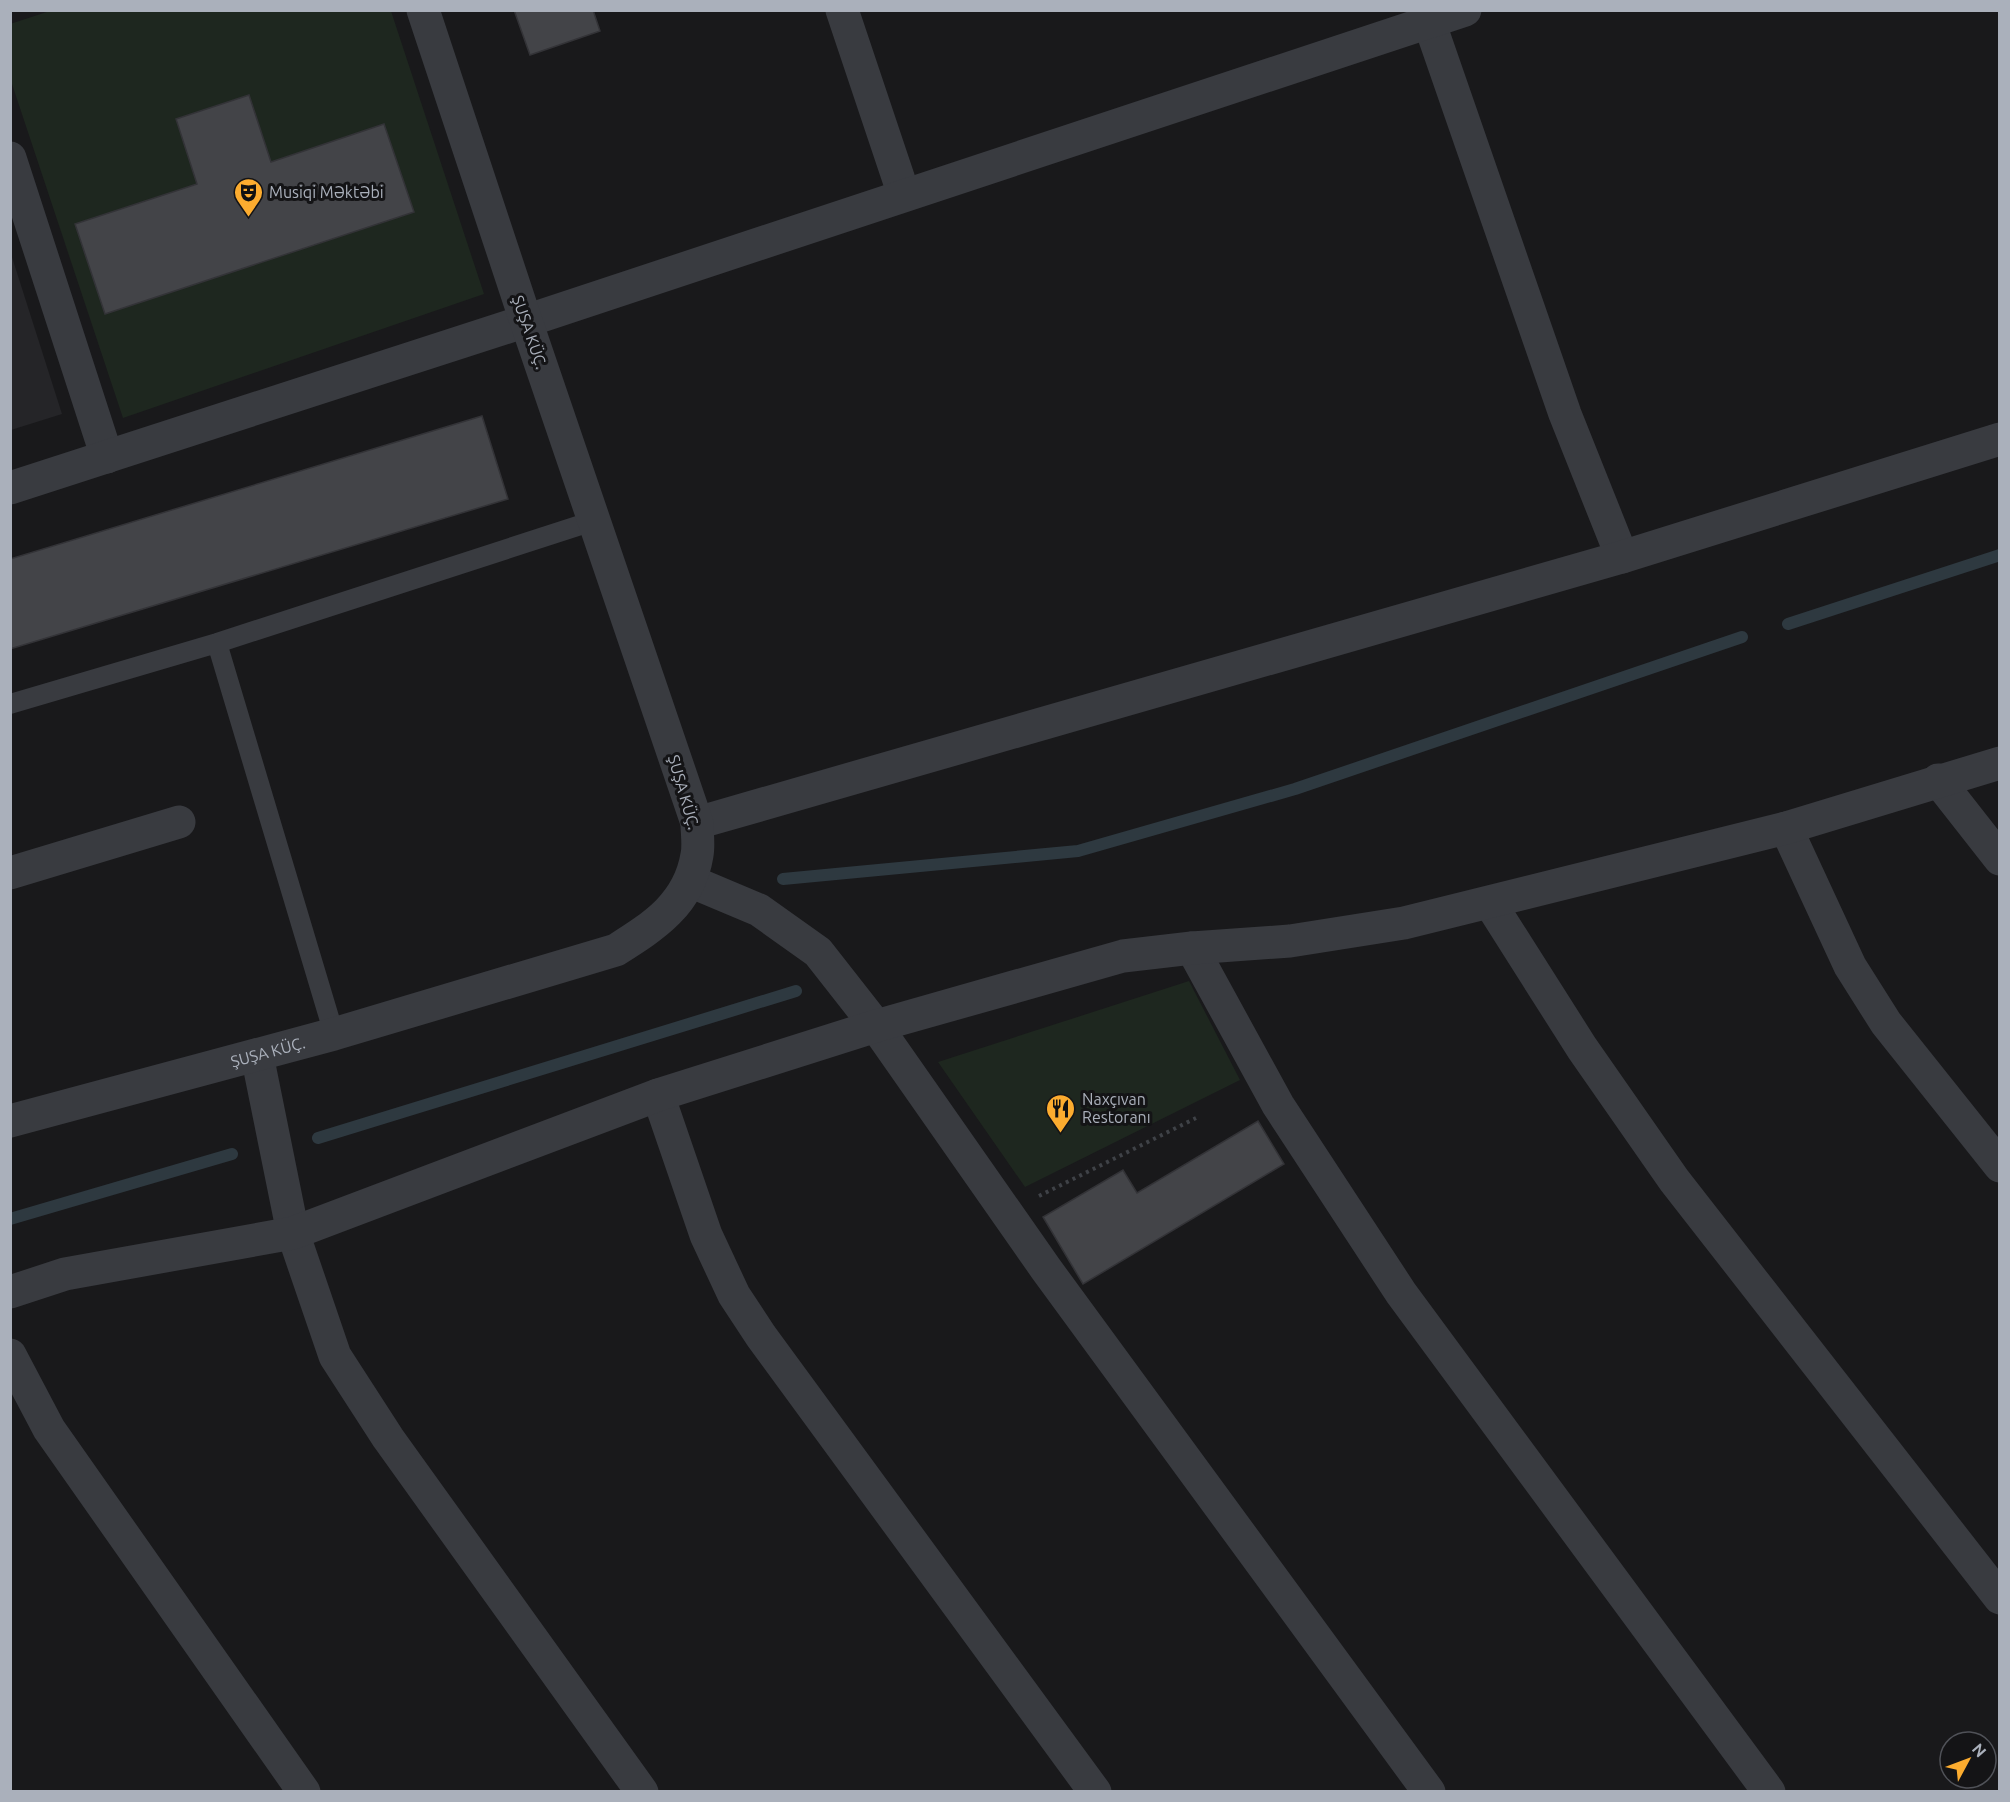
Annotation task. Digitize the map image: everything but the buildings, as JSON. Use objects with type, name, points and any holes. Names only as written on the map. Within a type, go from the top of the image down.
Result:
[{"type":"street","name":"ŞUŞA KÜÇ.","points":[[10,1121],[334,1034],[616,951],[671,911],[690,881],[698,854],[697,823],[593,521],[423,10]]},
{"type":"street","points":[[842,10],[904,195]]},
{"type":"street","points":[[10,488],[526,321],[904,195],[1427,16],[1465,10]]},
{"type":"street","points":[[1427,16],[1564,414],[1622,557]]},
{"type":"street","points":[[10,158],[107,457]]},
{"type":"street","points":[[697,823],[1622,557],[2000,439]]},
{"type":"street","points":[[10,1292],[65,1274],[293,1233],[657,1095],[876,1026],[1123,956],[1290,941],[1404,923],[1786,828],[2000,763]]},
{"type":"street","points":[[1938,780],[2000,859]]},
{"type":"street","points":[[10,873],[179,822]]},
{"type":"street","points":[[1786,828],[1850,966],[1886,1023],[2000,1166]]},
{"type":"street","points":[[690,881],[759,910],[818,952],[876,1026],[1006,1213],[1429,1791]]},
{"type":"street","points":[[1490,903],[1582,1048],[1674,1180],[2000,1598]]},
{"type":"street","points":[[1192,948],[1278,1105],[1401,1293],[1769,1791]]},
{"type":"street","points":[[258,1055],[293,1233],[335,1356],[388,1438],[642,1791]]},
{"type":"street","points":[[657,1095],[706,1235],[734,1296],[1095,1791]]},
{"type":"street","points":[[10,1355],[49,1429],[304,1791]]},
{"type":"lane","points":[[10,704],[217,643],[593,521]]},
{"type":"lane","points":[[217,643],[334,1034]]},
{"type":"path","points":[[1006,1213],[1196,1118]]},
{"type":"shaded area","points":[[53,10],[391,11],[484,294],[123,418],[11,81],[10,24]]},
{"type":"shaded area","points":[[11,254],[62,414],[10,430]]},
{"type":"shaded area","points":[[1189,981],[1240,1080],[1025,1187],[938,1062]]},
{"type":"waterway","points":[[1788,624],[2000,555]]},
{"type":"waterway","points":[[783,879],[1078,851],[1295,789],[1742,637]]},
{"type":"waterway","points":[[318,1138],[796,991]]},
{"type":"waterway","points":[[10,1219],[232,1154]]},
{"type":"place","name":"Musiqi Məktəbi","points":[[248,218]]},
{"type":"place","name":"Naxçıvan Restoranı","points":[[1061,1134]]}]
